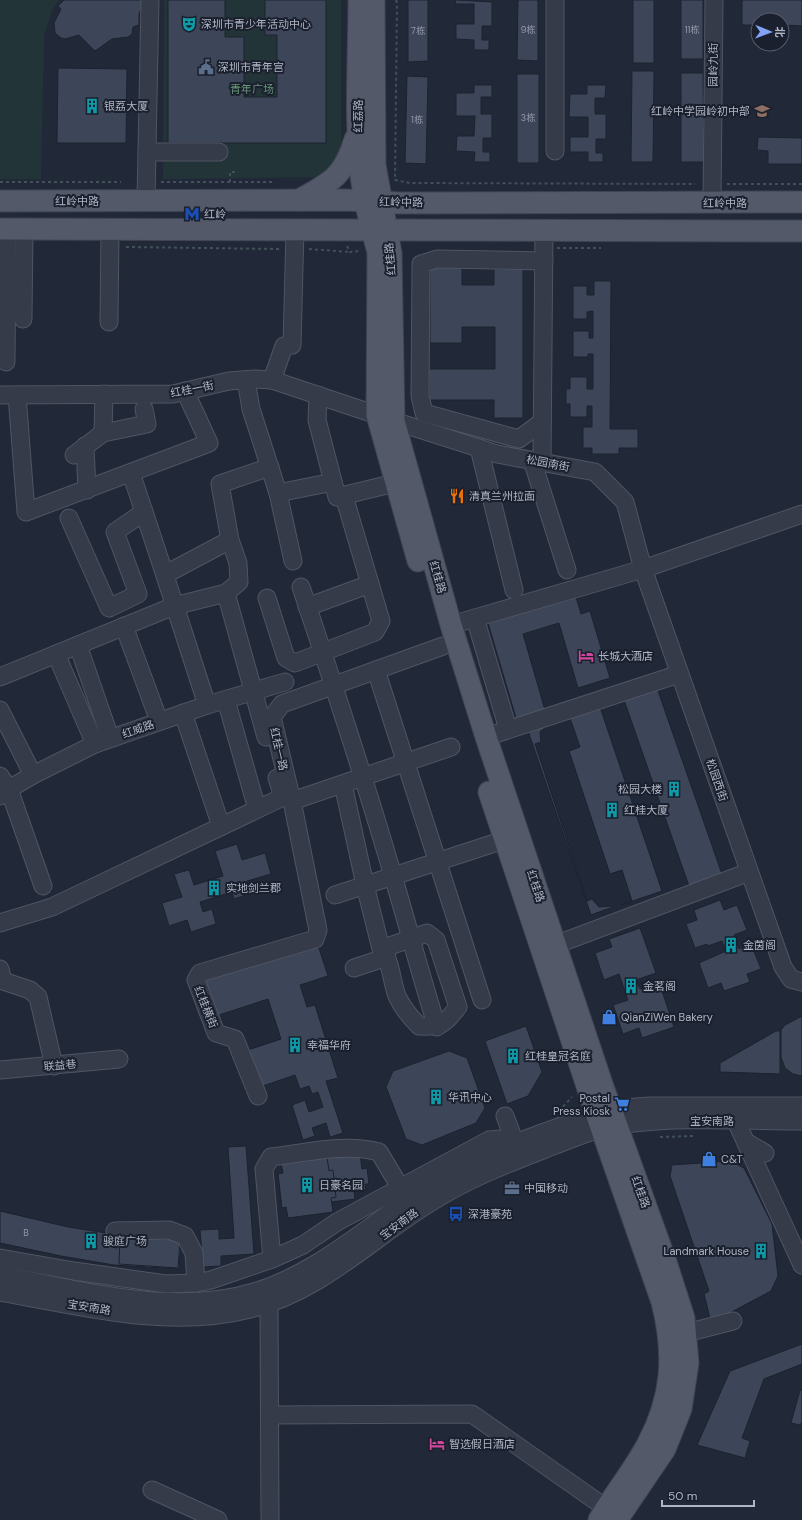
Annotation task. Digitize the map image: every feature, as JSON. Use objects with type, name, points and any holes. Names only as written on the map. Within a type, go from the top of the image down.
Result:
[{"type":"main road","name":"红荔路","points":[[359,0],[358,126],[360,166],[374,202],[379,230]]},
{"type":"main road","name":"红荔路","points":[[374,0],[374,202]]},
{"type":"main road","points":[[299,200],[334,179],[341,172],[351,152],[358,126]]},
{"type":"main road","name":"红岭中路","points":[[0,201],[299,200],[374,202],[802,202]]},
{"type":"main road","points":[[10,229],[802,231]]},
{"type":"main road","name":"红桂路","points":[[379,230],[378,252],[386,418],[395,483],[443,646],[504,840],[606,1119],[677,1295],[686,1333],[688,1363],[681,1409],[664,1448],[613,1517]]},
{"type":"main road","name":"红桂路","points":[[386,418],[486,737],[555,945],[662,1302],[671,1349],[670,1376],[662,1413],[613,1517]]},
{"type":"street","points":[[146,200],[150,0]]},
{"type":"street","points":[[555,0],[555,151]]},
{"type":"street","name":"园岭九街","points":[[712,203],[714,0]]},
{"type":"street","points":[[147,152],[219,152]]},
{"type":"street","points":[[4,352],[10,320],[10,229]]},
{"type":"street","points":[[272,380],[284,346],[292,345],[295,229]]},
{"type":"street","points":[[109,322],[110,230]]},
{"type":"street","points":[[544,230],[542,422],[537,461],[567,570]]},
{"type":"street","points":[[542,422],[519,439],[424,413],[420,396],[421,264],[437,259],[544,261]]},
{"type":"street","points":[[246,380],[251,409],[278,493],[293,561]]},
{"type":"street","name":"红桂一街","points":[[0,394],[173,394],[229,382],[246,380],[272,380],[386,418]]},
{"type":"street","points":[[17,394],[26,512],[209,443],[185,391]]},
{"type":"street","points":[[103,433],[104,394]]},
{"type":"street","points":[[318,395],[317,420],[336,497],[395,483]]},
{"type":"street","points":[[87,490],[79,450],[103,433],[147,424],[144,408]]},
{"type":"street","name":"松园南街","points":[[386,418],[497,454],[595,472],[625,502],[643,569]]},
{"type":"street","points":[[458,442],[464,424]]},
{"type":"street","points":[[479,448],[514,590]]},
{"type":"street","points":[[0,678],[174,606],[226,593],[239,582],[238,563],[230,540],[220,484],[270,467]]},
{"type":"street","points":[[131,473],[166,574],[174,606],[207,705]]},
{"type":"street","points":[[278,493],[332,482]]},
{"type":"street","points":[[268,598],[286,658],[295,663],[375,632],[381,621],[344,496]]},
{"type":"street","points":[[68,518],[109,608],[138,594],[114,532],[144,512]]},
{"type":"street","points":[[451,625],[643,569],[802,514]]},
{"type":"street","points":[[166,574],[230,540]]},
{"type":"street","name":"松园西街","points":[[643,569],[786,974],[791,979],[802,982]]},
{"type":"street","points":[[307,607],[370,584]]},
{"type":"street","points":[[301,587],[323,652],[393,876],[410,939],[437,1027]]},
{"type":"street","points":[[0,923],[52,907],[283,797],[226,593]]},
{"type":"street","points":[[475,618],[508,729]]},
{"type":"street","points":[[124,626],[159,721]]},
{"type":"street","points":[[78,645],[107,730]]},
{"type":"street","name":"红桂一路","points":[[316,917],[292,801],[272,717],[282,704],[443,646]]},
{"type":"street","points":[[56,654],[96,744]]},
{"type":"street","points":[[376,670],[482,1000]]},
{"type":"street","points":[[486,737],[680,674]]},
{"type":"street","name":"红威路","points":[[3,787],[33,775],[96,744],[207,705],[285,682]]},
{"type":"street","points":[[226,700],[257,809]]},
{"type":"street","points":[[0,710],[33,775]]},
{"type":"street","points":[[183,713],[221,826]]},
{"type":"street","points":[[292,801],[405,761],[451,747]]},
{"type":"street","points":[[343,784],[365,885],[384,953],[397,997],[410,1018],[419,1026],[437,1027],[447,1020],[458,1007],[436,940],[427,933],[410,939],[384,953],[354,968]]},
{"type":"street","points":[[3,787],[44,886]]},
{"type":"street","points":[[335,895],[504,840]]},
{"type":"street","points":[[555,945],[750,872]]},
{"type":"street","name":"红桂横街","points":[[258,1096],[235,1039],[216,1033],[196,980],[200,973],[315,939],[318,930],[316,917]]},
{"type":"street","points":[[1,977],[30,990],[38,997],[54,1066]]},
{"type":"street","name":"联益巷","points":[[0,1070],[119,1059]]},
{"type":"street","name":"宝安南路","points":[[0,1275],[140,1300],[189,1302],[256,1292],[275,1284],[331,1254],[417,1194],[476,1161],[515,1143],[650,1106],[802,1106]]},
{"type":"street","points":[[505,1116],[515,1143]]},
{"type":"street","name":"宝安南路","points":[[0,1292],[163,1318],[226,1314],[269,1303],[313,1284],[432,1201],[485,1173],[606,1119],[653,1121],[802,1121]]},
{"type":"street","points":[[736,1121],[802,1265]]},
{"type":"street","points":[[0,1258],[81,1272],[166,1284],[204,1282],[272,1259],[303,1245],[337,1222],[489,1140],[501,1139],[515,1143]]},
{"type":"street","points":[[746,1142],[766,1153]]},
{"type":"street","points":[[272,1259],[264,1169],[271,1158],[329,1150],[363,1148],[379,1152],[400,1187]]},
{"type":"street","points":[[115,1231],[169,1230],[184,1236],[194,1253],[204,1282]]},
{"type":"street","points":[[189,1302],[204,1282]]},
{"type":"street","points":[[269,1303],[270,1520]]},
{"type":"street","points":[[686,1333],[733,1321]]},
{"type":"street","points":[[270,1415],[472,1414],[613,1517]]},
{"type":"street","points":[[152,1490],[218,1520]]},
{"type":"path","points":[[396,0],[397,53],[395,180],[410,183],[695,184]]},
{"type":"path","points":[[391,53],[397,53]]},
{"type":"path","points":[[230,182],[230,172],[235,172]]},
{"type":"path","points":[[0,182],[121,182]]},
{"type":"path","points":[[156,182],[277,182]]},
{"type":"path","points":[[727,184],[802,184]]},
{"type":"path","points":[[347,246],[350,252]]},
{"type":"path","points":[[126,247],[284,249]]},
{"type":"path","points":[[302,249],[360,252]]},
{"type":"green space","points":[[0,0],[59,0],[52,10],[44,35],[41,179],[0,179]]},
{"type":"green space","name":"青年广场","points":[[164,0],[341,0],[341,153],[320,177],[163,179]]},
{"type":"building","points":[[64,0],[145,0],[139,14],[139,25],[133,27],[132,34],[128,37],[112,39],[95,51],[79,35],[65,39],[61,38],[55,33],[54,23],[61,9],[58,6]]},
{"type":"building","name":"青年广场","points":[[168,0],[225,0],[225,37],[244,37],[244,97],[277,97],[277,35],[265,35],[265,0],[326,0],[326,143],[168,143]]},
{"type":"building","points":[[408,0],[428,0],[428,61],[408,62]]},
{"type":"building","points":[[456,0],[492,2],[492,26],[482,26],[482,40],[489,40],[489,50],[474,50],[474,40],[456,39],[456,24],[474,24],[474,4],[455,4]]},
{"type":"building","points":[[518,0],[538,0],[538,61],[517,60]]},
{"type":"building","points":[[633,0],[654,0],[654,63],[633,63]]},
{"type":"building","points":[[681,0],[703,0],[703,59],[681,59]]},
{"type":"building","points":[[742,0],[802,0],[802,26],[790,25],[790,12],[750,12],[750,25],[742,25]]},
{"type":"building","name":"银荔大厦","points":[[58,68],[127,69],[126,143],[57,143]]},
{"type":"building","points":[[632,71],[654,71],[653,162],[631,162]]},
{"type":"building","points":[[681,73],[703,73],[704,162],[681,162]]},
{"type":"building","points":[[517,74],[539,74],[539,163],[517,163]]},
{"type":"building","points":[[407,76],[428,77],[426,164],[405,163]]},
{"type":"building","points":[[474,85],[492,85],[492,97],[481,97],[481,114],[492,114],[492,138],[483,138],[483,152],[490,152],[490,162],[474,162],[475,152],[456,151],[457,136],[474,136],[475,116],[456,116],[456,93],[474,93]]},
{"type":"building","points":[[587,85],[606,85],[605,98],[595,98],[595,114],[606,114],[606,139],[596,139],[596,153],[603,153],[603,162],[588,162],[588,152],[570,152],[570,137],[588,137],[588,117],[569,117],[570,94],[587,94]]},
{"type":"building","points":[[758,137],[802,138],[802,164],[768,164],[768,151],[757,150]]},
{"type":"building","points":[[430,268],[462,268],[462,285],[494,285],[494,269],[523,269],[523,418],[494,418],[494,400],[429,400],[429,369],[495,369],[495,327],[462,327],[462,343],[430,343]]},
{"type":"building","points":[[594,281],[611,281],[610,429],[638,429],[638,448],[619,448],[619,454],[592,454],[592,448],[583,448],[583,427],[592,427],[592,406],[587,406],[587,417],[570,417],[570,404],[566,404],[566,389],[570,389],[570,377],[587,377],[587,389],[593,389],[593,354],[588,354],[588,357],[573,357],[573,331],[589,331],[589,338],[593,338],[593,311],[587,312],[587,319],[573,319],[573,286],[587,286],[587,295],[594,295]]},
{"type":"building","name":"长城大酒店","points":[[576,597],[581,614],[590,611],[610,678],[578,688],[559,623],[523,634],[545,710],[516,718],[488,623]]},
{"type":"building","name":"松园大楼","points":[[657,688],[723,877],[690,889],[624,700]]},
{"type":"building","name":"红桂大厦","points":[[600,707],[662,891],[621,905],[632,901],[622,870],[610,874],[569,751],[580,747],[570,718],[547,726],[540,732],[541,742],[535,744],[587,901],[592,899],[599,907],[613,907],[591,915],[528,731]]},
{"type":"building","name":"实地剑兰郡","points":[[237,844],[242,860],[265,853],[271,874],[247,881],[251,893],[234,899],[232,892],[200,902],[203,912],[212,909],[216,924],[191,932],[187,920],[169,926],[162,903],[182,897],[174,874],[189,870],[194,885],[223,876],[215,851]]},
{"type":"building","name":"金茵阁","points":[[720,900],[724,910],[737,905],[747,930],[734,935],[739,949],[751,944],[761,969],[747,974],[750,982],[724,991],[721,983],[708,988],[699,963],[726,951],[722,941],[708,946],[707,944],[695,948],[686,924],[697,920],[694,910]]},
{"type":"building","name":"金茗阁","points":[[640,928],[656,973],[636,980],[640,989],[659,982],[674,1027],[642,1038],[639,1028],[623,1034],[613,1005],[628,1000],[619,974],[604,980],[595,953],[612,947],[609,939]]},
{"type":"building","name":"幸福华府","points":[[317,942],[328,976],[300,985],[307,1007],[315,1005],[338,1078],[326,1081],[343,1133],[330,1137],[326,1123],[312,1128],[315,1136],[303,1140],[292,1105],[305,1100],[309,1112],[323,1107],[318,1092],[312,1094],[309,1086],[300,1089],[295,1075],[257,1088],[245,1051],[281,1039],[268,999],[216,1016],[204,979]]},
{"type":"building","points":[[802,1016],[802,1076],[793,1074],[785,1068],[781,1057],[781,1030],[785,1025]]},
{"type":"building","name":"红桂皇冠名庭","points":[[526,1026],[542,1072],[528,1096],[507,1104],[485,1041]]},
{"type":"building","points":[[776,1031],[780,1031],[780,1074],[720,1072],[720,1063]]},
{"type":"building","name":"华讯中心","points":[[449,1051],[467,1058],[485,1108],[476,1123],[422,1145],[406,1139],[386,1087],[393,1071]]},
{"type":"building","points":[[246,1146],[254,1254],[221,1256],[221,1266],[203,1267],[200,1230],[219,1229],[219,1239],[234,1238],[228,1147]]},
{"type":"building","name":"日豪名园","points":[[360,1153],[362,1169],[367,1168],[369,1184],[365,1184],[366,1190],[354,1191],[355,1199],[282,1208],[278,1174],[283,1173],[281,1163]]},
{"type":"building","name":"日豪名园","points":[[327,1157],[329,1171],[333,1170],[336,1197],[331,1198],[333,1212],[288,1218],[286,1207],[282,1208],[278,1174],[283,1173],[281,1163]]},
{"type":"building","name":"Landmark House","points":[[729,1161],[730,1167],[737,1168],[738,1171],[744,1168],[767,1217],[758,1222],[760,1226],[772,1224],[778,1276],[773,1277],[772,1282],[768,1286],[771,1291],[721,1318],[715,1308],[719,1306],[712,1292],[748,1273],[750,1269],[744,1227],[741,1227],[724,1192],[721,1189],[678,1192],[677,1178],[673,1179],[672,1166]]},
{"type":"building","points":[[730,1161],[744,1168],[772,1224],[778,1276],[771,1291],[713,1322],[710,1318],[704,1294],[709,1291],[670,1176],[672,1165]]},
{"type":"building","points":[[0,1211],[54,1224],[48,1252],[0,1241]]},
{"type":"building","name":"骏庭广场","points":[[0,1211],[68,1227],[119,1235],[181,1239],[179,1269],[114,1265],[61,1256],[0,1243]]},
{"type":"building","points":[[120,1237],[180,1240],[178,1268],[119,1264]]},
{"type":"building","points":[[802,1344],[802,1364],[764,1379],[742,1438],[750,1441],[745,1458],[697,1445],[730,1371]]},
{"type":"building","points":[[800,1390],[802,1391],[802,1422],[800,1425],[791,1423]]},
{"type":"place","name":"深圳市青少年活动中心","points":[[189,24]]},
{"type":"place","name":"深圳市青年宫","points":[[206,67]]},
{"type":"place","name":"银荔大厦","points":[[92,106]]},
{"type":"place","name":"红岭中学园岭初中部","points":[[762,111]]},
{"type":"place","name":"红岭","points":[[192,214]]},
{"type":"place","name":"清真兰州拉面","points":[[457,496]]},
{"type":"place","name":"长城大酒店","points":[[586,656]]},
{"type":"place","name":"松园大楼","points":[[674,789]]},
{"type":"place","name":"红桂大厦","points":[[612,810]]},
{"type":"place","name":"实地剑兰郡","points":[[214,888]]},
{"type":"place","name":"金茵阁","points":[[731,945]]},
{"type":"place","name":"金茗阁","points":[[631,986]]},
{"type":"place","name":"QianZiWen Bakery","points":[[609,1017]]},
{"type":"place","name":"幸福华府","points":[[295,1045]]},
{"type":"place","name":"红桂皇冠名庭","points":[[513,1056]]},
{"type":"place","name":"华讯中心","points":[[436,1097]]},
{"type":"place","name":"Postal Press Kiosk","points":[[622,1104]]},
{"type":"place","name":"C&T","points":[[709,1159]]},
{"type":"place","name":"日豪名园","points":[[307,1185]]},
{"type":"place","name":"中国移动","points":[[512,1188]]},
{"type":"place","name":"深港豪苑","points":[[456,1214]]},
{"type":"place","name":"骏庭广场","points":[[91,1241]]},
{"type":"place","name":"Landmark House","points":[[761,1251]]},
{"type":"place","name":"智选假日酒店","points":[[437,1444]]}]
